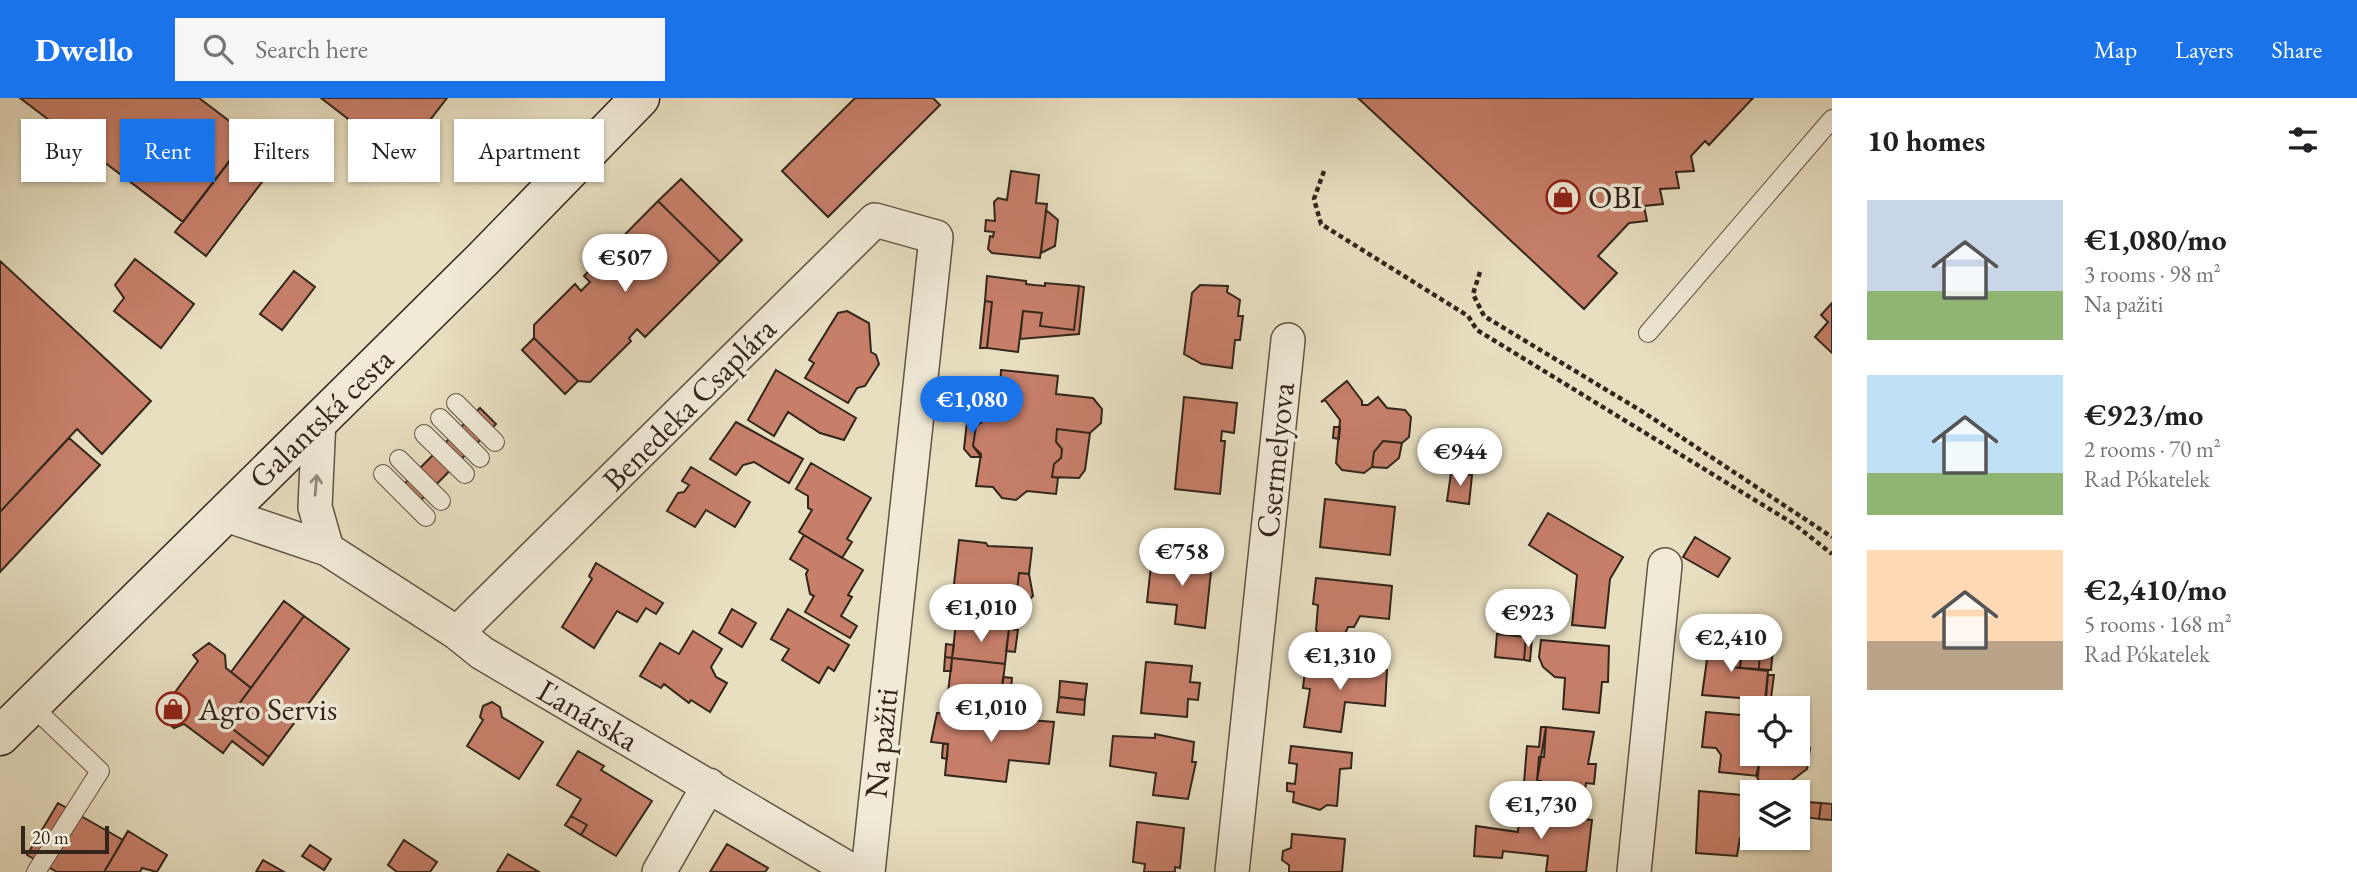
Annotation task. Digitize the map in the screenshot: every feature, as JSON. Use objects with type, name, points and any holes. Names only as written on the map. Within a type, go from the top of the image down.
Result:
[{"type":"main road","name":"Galantská cesta","points":[[0,736],[482,260],[640,98]]},
{"type":"street","name":"Benedeka Csaplára","points":[[457,633],[875,220],[936,237]]},
{"type":"street","name":"Na pažiti","points":[[868,872],[936,237]]},
{"type":"street","name":"Csermelyova","points":[[1232,872],[1288,340]]},
{"type":"street","points":[[319,419],[316,507],[327,549]]},
{"type":"street","name":"Ľanárska","points":[[223,514],[327,549],[457,633],[482,653],[854,872]]},
{"type":"street","points":[[1634,872],[1665,565]]},
{"type":"street","points":[[659,872],[709,785]]},
{"type":"lane","points":[[1648,333],[1832,119]]},
{"type":"lane","points":[[456,403],[495,442]]},
{"type":"lane","points":[[440,418],[480,458]]},
{"type":"lane","points":[[424,434],[465,474]]},
{"type":"lane","points":[[399,459],[441,501]]},
{"type":"lane","points":[[383,474],[426,517]]},
{"type":"lane","points":[[31,705],[100,771],[36,872]]},
{"type":"path","points":[[1324,171],[1314,200],[1321,224],[1468,316],[1477,330],[1794,524],[1832,554]]},
{"type":"path","points":[[1480,272],[1473,294],[1484,316],[1643,412],[1832,537]]},
{"type":"building","points":[[20,98],[199,98],[229,121],[229,162],[215,180],[215,119],[120,119],[120,174],[106,163],[106,119],[48,119]]},
{"type":"building","points":[[321,98],[447,98],[431,119],[348,119]]},
{"type":"building","points":[[855,98],[933,98],[940,105],[828,217],[782,171]]},
{"type":"building","name":"OBI","points":[[1358,98],[1753,98],[1709,145],[1705,141],[1691,156],[1694,171],[1676,172],[1679,188],[1660,189],[1663,204],[1644,206],[1647,221],[1629,223],[1598,256],[1617,273],[1584,309]]},
{"type":"building","points":[[229,161],[229,182],[262,182],[206,256],[175,232]]},
{"type":"building","points":[[1011,171],[1039,175],[1036,203],[1047,204],[1040,258],[992,253],[988,249],[990,236],[993,237],[994,232],[985,231],[986,220],[995,221],[994,202],[998,198],[1007,200]]},
{"type":"building","points":[[681,179],[742,240],[720,262],[658,201]]},
{"type":"building","points":[[130,182],[214,182],[183,222]]},
{"type":"building","points":[[658,201],[720,262],[645,337],[637,329],[629,338],[631,341],[590,382],[578,381],[534,338],[534,325],[575,284],[581,291],[590,282],[584,276]]},
{"type":"building","points":[[1046,210],[1058,220],[1055,246],[1041,253]]},
{"type":"building","points":[[135,259],[194,304],[161,348],[114,311],[124,298],[115,285]]},
{"type":"building","points":[[0,261],[151,401],[102,454],[77,429],[0,512]]},
{"type":"building","points":[[294,271],[315,287],[282,330],[260,314]]},
{"type":"building","points":[[987,276],[1026,281],[1026,284],[1034,285],[1045,286],[1045,283],[1079,286],[1074,330],[1040,326],[1042,313],[1023,311],[1018,352],[987,348],[992,302],[985,301]]},
{"type":"building","points":[[1200,285],[1228,286],[1227,292],[1240,300],[1238,316],[1243,316],[1240,340],[1235,340],[1232,368],[1202,364],[1184,354],[1192,293]]},
{"type":"building","points":[[1079,286],[1084,287],[1079,334],[1020,339],[1023,311],[1042,313],[1040,326],[1074,330]]},
{"type":"building","points":[[985,301],[992,302],[987,348],[980,348]]},
{"type":"building","points":[[1832,303],[1832,353],[1815,337],[1828,322],[1821,315]]},
{"type":"building","points":[[847,311],[869,323],[871,352],[876,355],[879,364],[865,386],[857,388],[848,403],[805,378],[814,363],[809,360],[838,313]]},
{"type":"building","points":[[534,338],[578,381],[565,394],[522,350]]},
{"type":"building","points":[[776,370],[856,418],[844,440],[820,433],[788,412],[774,436],[748,420]]},
{"type":"building","points":[[1001,370],[1058,376],[1056,394],[1093,398],[1102,409],[1101,423],[1090,433],[1057,429],[1056,442],[1062,449],[1061,458],[1054,464],[1052,477],[1058,478],[1056,494],[1027,491],[1016,500],[1002,498],[993,487],[976,486],[981,454],[973,446],[976,426],[985,420],[989,387],[1000,388]]},
{"type":"building","points":[[1347,381],[1362,401],[1362,405],[1368,405],[1378,397],[1387,408],[1405,410],[1411,417],[1409,437],[1402,443],[1383,441],[1374,452],[1372,467],[1364,473],[1342,470],[1336,463],[1340,420],[1325,400],[1321,402]]},
{"type":"building","points":[[1184,397],[1237,403],[1234,433],[1222,431],[1221,441],[1225,441],[1220,494],[1175,489]]},
{"type":"building","points":[[480,408],[496,424],[412,509],[396,492]]},
{"type":"building","points":[[975,416],[985,417],[976,426],[973,446],[981,457],[971,457],[964,449],[967,421]]},
{"type":"building","points":[[736,422],[803,459],[789,483],[754,462],[743,465],[736,475],[710,459]]},
{"type":"building","points":[[1334,427],[1340,427],[1339,439],[1333,438]]},
{"type":"building","points":[[1057,429],[1090,433],[1085,470],[1079,478],[1052,477],[1054,464],[1061,458],[1062,449],[1056,442]]},
{"type":"building","points":[[69,438],[100,465],[0,572],[0,512]]},
{"type":"building","points":[[1383,441],[1402,443],[1399,458],[1387,468],[1372,467],[1374,452]]},
{"type":"building","points":[[811,463],[871,498],[847,539],[852,542],[842,558],[799,532],[812,510],[808,508],[808,496],[796,489]]},
{"type":"building","points":[[691,467],[750,502],[735,527],[706,510],[695,527],[667,511],[678,493],[684,492],[689,485],[682,481]]},
{"type":"building","points":[[1451,473],[1472,475],[1469,504],[1447,501]]},
{"type":"building","points":[[1325,499],[1395,507],[1390,555],[1320,547]]},
{"type":"building","points":[[1548,513],[1623,557],[1610,579],[1605,628],[1572,625],[1577,575],[1529,545]]},
{"type":"building","points":[[804,535],[863,570],[848,595],[852,597],[841,616],[857,626],[850,638],[805,612],[814,596],[810,594],[806,574],[808,570],[790,559]]},
{"type":"building","points":[[1695,537],[1730,558],[1718,577],[1683,557]]},
{"type":"building","points":[[959,540],[986,543],[988,546],[1032,548],[1029,574],[1019,573],[1016,599],[1008,605],[959,600],[953,593]]},
{"type":"building","points":[[1152,556],[1212,562],[1205,628],[1175,624],[1177,605],[1147,602]]},
{"type":"building","points":[[596,563],[663,603],[656,614],[646,608],[637,622],[617,611],[594,648],[562,627],[592,579],[589,576]]},
{"type":"building","points":[[1019,573],[1029,574],[1033,596],[1028,601],[1016,599]]},
{"type":"building","points":[[1316,578],[1392,586],[1389,619],[1360,616],[1354,627],[1348,627],[1343,638],[1320,636],[1316,630],[1318,605],[1313,604]]},
{"type":"building","points":[[284,601],[304,616],[251,688],[231,672]]},
{"type":"building","points":[[732,609],[756,623],[742,647],[719,633]]},
{"type":"building","points":[[788,609],[849,645],[834,671],[828,667],[819,683],[782,660],[789,649],[771,639]]},
{"type":"building","points":[[304,616],[349,649],[269,757],[225,723]]},
{"type":"building","points":[[956,623],[1009,629],[1005,664],[952,658]]},
{"type":"building","points":[[1009,629],[1018,630],[1015,652],[1006,651]]},
{"type":"building","points":[[693,631],[722,649],[711,667],[716,677],[727,683],[710,712],[691,700],[689,703],[664,684],[661,688],[640,676],[660,643],[679,654]]},
{"type":"building","points":[[1497,634],[1526,637],[1524,660],[1495,657]]},
{"type":"building","points":[[1730,634],[1774,638],[1771,670],[1759,669],[1760,649],[1742,647],[1740,668],[1733,667],[1736,640],[1730,639]]},
{"type":"building","points":[[1526,637],[1532,638],[1530,661],[1524,660]]},
{"type":"building","points":[[1710,638],[1736,640],[1733,667],[1768,671],[1765,696],[1740,698],[1702,695]]},
{"type":"building","points":[[1541,640],[1609,646],[1608,682],[1602,682],[1599,713],[1563,709],[1565,678],[1555,677],[1543,667],[1539,657]]},
{"type":"building","points":[[209,643],[225,655],[226,668],[251,688],[225,723],[269,757],[263,765],[232,741],[223,753],[184,724],[174,728],[158,715],[158,703],[163,696],[170,699],[198,661],[193,655]]},
{"type":"building","points":[[946,644],[954,645],[952,658],[945,657]]},
{"type":"building","points":[[1742,647],[1760,649],[1759,669],[1740,668]]},
{"type":"building","points":[[945,657],[952,658],[951,671],[944,671]]},
{"type":"building","points":[[952,658],[1005,664],[1001,699],[948,693]]},
{"type":"building","points":[[1146,662],[1192,666],[1190,682],[1200,683],[1198,700],[1188,699],[1187,717],[1141,713]]},
{"type":"building","points":[[1306,662],[1387,670],[1385,706],[1345,702],[1341,732],[1304,727],[1310,689],[1303,688]]},
{"type":"building","points":[[1768,675],[1774,675],[1771,696],[1766,696]]},
{"type":"building","points":[[1003,677],[1012,678],[1010,700],[1001,699]]},
{"type":"building","points":[[1060,681],[1087,684],[1085,700],[1059,697]]},
{"type":"building","points":[[1059,697],[1085,700],[1084,715],[1057,712]]},
{"type":"building","points":[[492,702],[500,707],[502,717],[543,742],[519,779],[467,746],[483,720],[480,717],[483,706]]},
{"type":"building","points":[[1706,712],[1740,715],[1740,766],[1759,766],[1758,776],[1719,772],[1721,755],[1716,748],[1702,747]]},
{"type":"building","points":[[937,713],[1054,722],[1049,764],[1009,760],[1006,782],[945,775],[948,744],[931,742]]},
{"type":"building","points":[[1541,727],[1546,727],[1537,781],[1541,781],[1543,797],[1523,795],[1527,746],[1539,747]]},
{"type":"building","points":[[1546,727],[1594,732],[1588,764],[1596,764],[1594,784],[1586,783],[1584,797],[1562,795],[1559,799],[1543,797],[1540,793],[1541,781],[1537,781],[1539,757],[1544,757]]},
{"type":"building","points":[[1155,734],[1194,742],[1192,762],[1196,762],[1188,799],[1153,795],[1156,773],[1110,766],[1113,736],[1155,738]]},
{"type":"building","points":[[943,744],[948,744],[947,759],[942,758]]},
{"type":"building","points":[[1291,746],[1352,753],[1351,768],[1340,769],[1337,806],[1327,805],[1320,810],[1293,802],[1294,792],[1287,791],[1287,783],[1295,784],[1297,764],[1289,763]]},
{"type":"building","points":[[578,751],[604,766],[601,770],[652,801],[616,856],[581,835],[587,825],[571,816],[581,799],[557,785]]},
{"type":"building","points":[[1758,766],[1807,766],[1792,780],[1759,780],[1756,776]]},
{"type":"building","points":[[1699,791],[1740,795],[1740,838],[1737,856],[1696,853]]},
{"type":"building","points":[[1810,802],[1821,803],[1819,819],[1810,818]]},
{"type":"building","points":[[58,803],[123,840],[104,872],[57,872],[27,855]]},
{"type":"building","points":[[1821,803],[1832,804],[1832,820],[1819,819]]},
{"type":"building","points":[[1519,813],[1592,820],[1586,872],[1546,872],[1548,856],[1503,851],[1502,858],[1474,856],[1476,826],[1518,832]]},
{"type":"building","points":[[571,816],[587,825],[581,835],[565,825]]},
{"type":"building","points":[[1137,822],[1184,828],[1180,868],[1175,867],[1175,872],[1144,872],[1145,864],[1133,862]]},
{"type":"building","points":[[128,831],[167,855],[157,872],[142,868],[140,872],[104,872]]},
{"type":"building","points":[[1292,834],[1345,839],[1342,872],[1289,872],[1289,865],[1282,860],[1283,851],[1291,848]]},
{"type":"building","points":[[404,840],[437,862],[430,872],[397,872],[388,865]]},
{"type":"building","points":[[727,844],[768,868],[765,872],[710,872]]},
{"type":"building","points":[[310,845],[331,859],[324,870],[302,856]]},
{"type":"building","points":[[508,854],[539,872],[497,872]]},
{"type":"building","points":[[263,860],[284,872],[256,872]]},
{"type":"place","name":"OBI","points":[[1563,197]]},
{"type":"place","name":"Agro Servis","points":[[173,709]]}]
